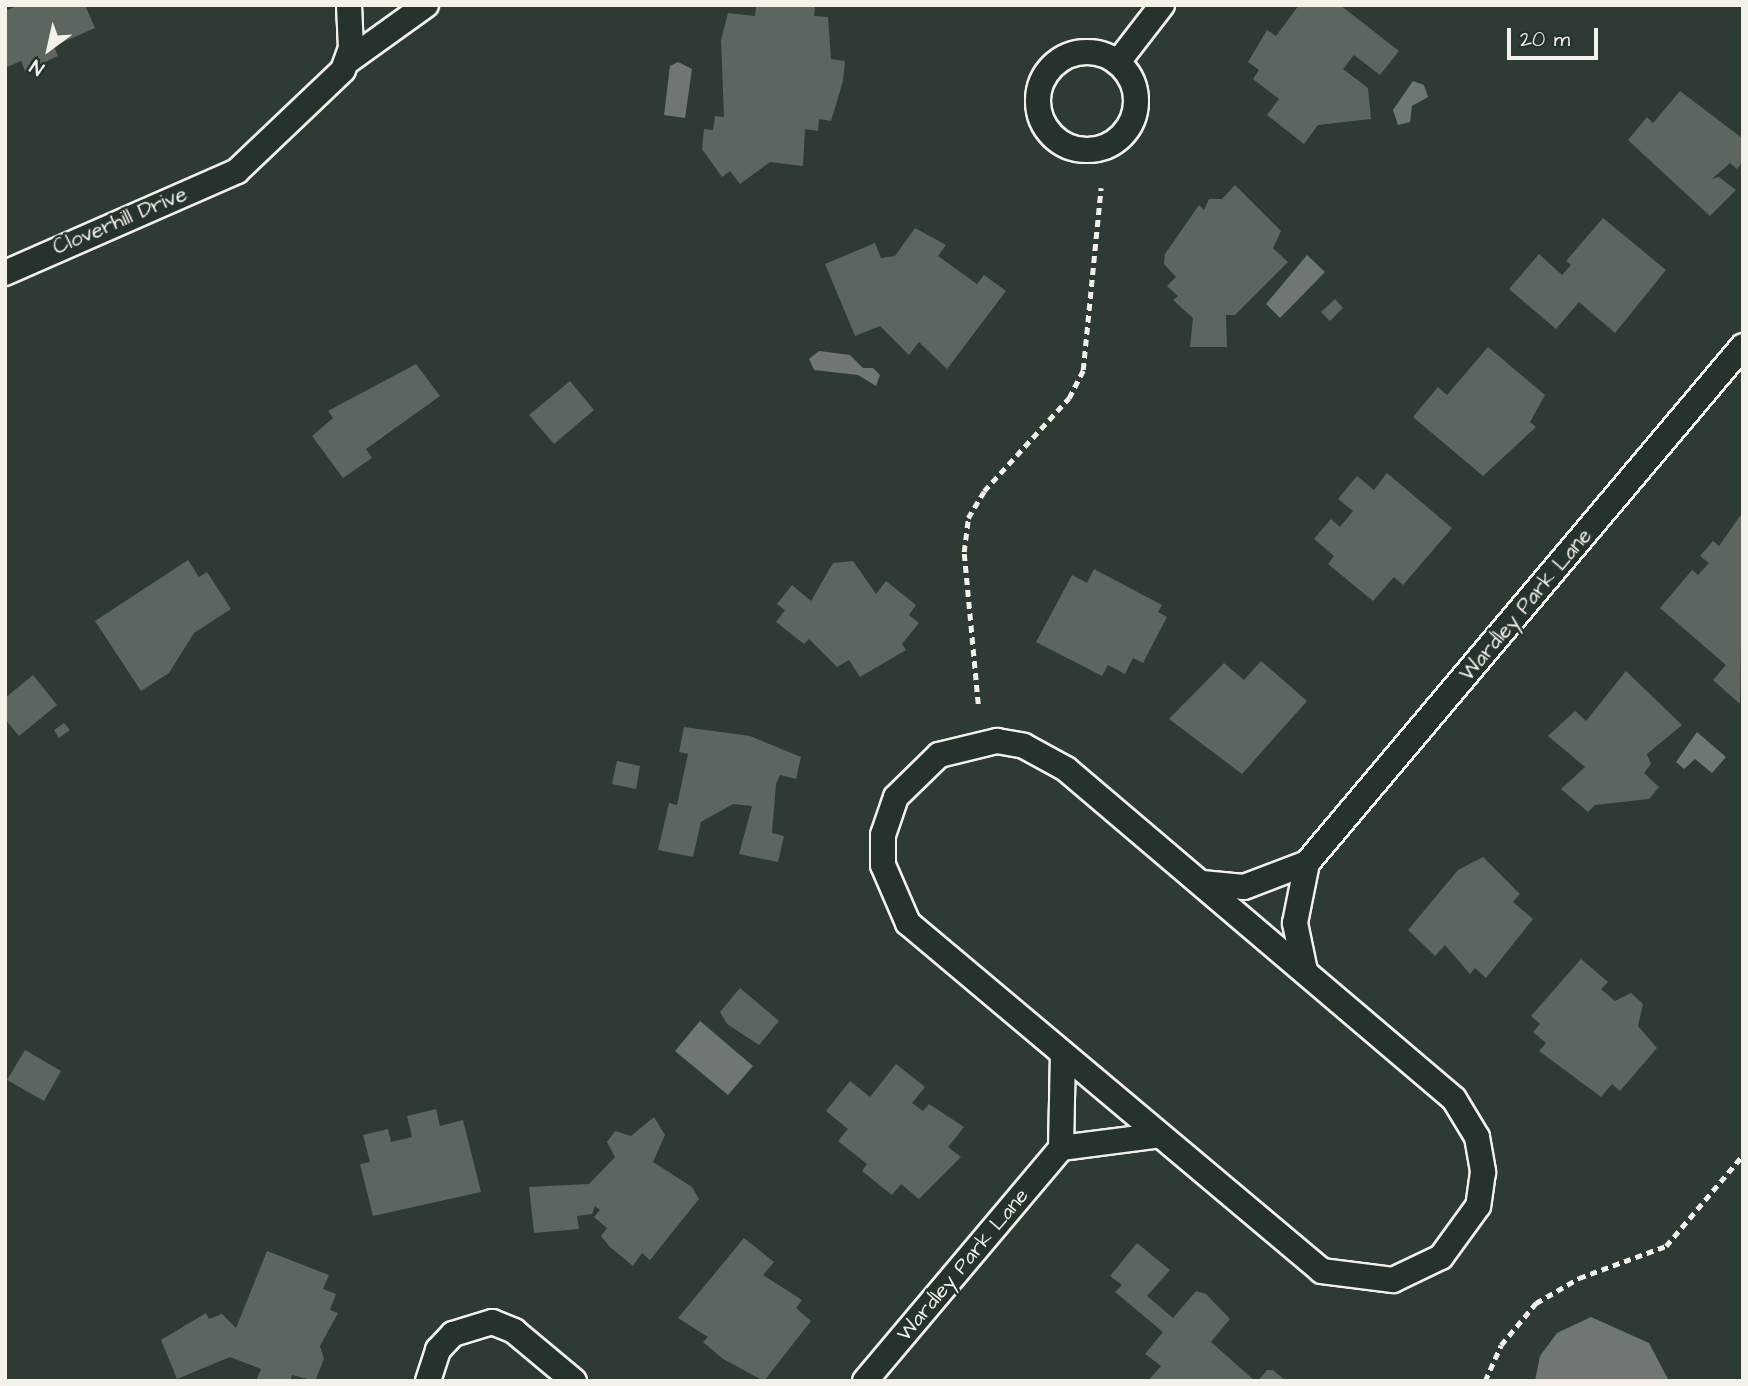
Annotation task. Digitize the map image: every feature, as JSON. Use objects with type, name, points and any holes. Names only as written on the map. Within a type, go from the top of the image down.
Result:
[{"type":"street","points":[[348,61],[349,5]]},
{"type":"street","name":"Cloverhill Drive","points":[[5,273],[237,171],[324,93],[348,61],[426,5]]},
{"type":"street","points":[[1118,62],[1161,5]]},
{"type":"street","points":[[1082,51],[1118,62],[1136,93],[1132,123],[1122,137],[1095,150],[1072,148],[1053,137],[1038,106],[1046,72],[1082,51]]},
{"type":"street","name":"Wardley Park Lane","points":[[1305,971],[1295,923],[1307,863],[1743,346]]},
{"type":"street","points":[[979,742],[1024,746],[1066,769],[1305,971],[1465,1112],[1483,1172],[1478,1206],[1453,1246],[1426,1268],[1393,1280],[1341,1278],[1322,1270],[1155,1136],[925,940],[898,907],[885,879],[882,851],[886,821],[905,783],[953,748],[979,742]]},
{"type":"street","name":"Wardley Park Lane","points":[[1199,882],[1244,887],[1307,863]]},
{"type":"street","points":[[1063,1056],[1067,1084],[1061,1148],[1155,1136]]},
{"type":"street","name":"Wardley Park Lane","points":[[865,1381],[1061,1148]]},
{"type":"street","points":[[428,1381],[438,1350],[453,1335],[492,1322],[514,1331],[573,1381]]},
{"type":"path","points":[[978,704],[965,577],[968,518],[984,491],[1069,398],[1083,370],[1101,188]]},
{"type":"path","points":[[1485,1381],[1502,1345],[1535,1303],[1578,1278],[1666,1246],[1743,1154]]},
{"type":"shaded area","points":[[678,62],[692,69],[685,118],[664,115],[670,66]]},
{"type":"shaded area","points":[[1413,81],[1424,85],[1428,97],[1412,106],[1410,122],[1398,125],[1393,110]]},
{"type":"shaded area","points":[[1307,255],[1325,272],[1280,318],[1266,304]]},
{"type":"shaded area","points":[[819,351],[850,355],[863,368],[873,368],[880,375],[876,386],[858,375],[814,370],[809,359]]},
{"type":"shaded area","points":[[1697,732],[1726,757],[1712,773],[1695,759],[1684,769],[1676,762]]},
{"type":"shaded area","points":[[700,1021],[753,1066],[728,1095],[675,1051]]},
{"type":"shaded area","points":[[1591,1317],[1649,1343],[1669,1381],[1535,1381],[1540,1356],[1557,1333]]},
{"type":"building","points":[[19,5],[85,5],[95,28],[54,46],[58,56],[25,71],[21,61],[5,68],[5,11]]},
{"type":"building","points":[[1299,5],[1340,5],[1399,51],[1380,75],[1354,55],[1343,69],[1368,88],[1371,119],[1318,125],[1304,144],[1267,115],[1279,99],[1253,79],[1259,70],[1248,62],[1267,30],[1276,36]]},
{"type":"building","points":[[756,7],[815,7],[814,16],[828,17],[831,59],[845,61],[843,81],[831,121],[819,119],[818,131],[805,129],[803,166],[770,162],[740,184],[730,171],[722,177],[702,149],[704,129],[713,130],[715,116],[724,117],[721,40],[728,13],[755,16]]},
{"type":"building","points":[[1680,91],[1742,138],[1743,162],[1737,169],[1730,163],[1712,179],[1719,177],[1736,190],[1710,216],[1628,140],[1647,117],[1653,123]]},
{"type":"building","points":[[1235,185],[1281,231],[1273,248],[1288,262],[1235,315],[1226,315],[1227,347],[1190,347],[1193,318],[1173,300],[1178,296],[1167,286],[1176,277],[1164,264],[1165,254],[1199,205],[1204,210],[1209,199],[1222,199]]},
{"type":"building","points":[[1603,218],[1666,270],[1615,333],[1579,302],[1556,329],[1509,289],[1539,254],[1562,275],[1571,265],[1566,261]]},
{"type":"building","points":[[915,228],[946,245],[938,256],[977,284],[984,275],[1006,291],[947,369],[919,342],[909,355],[880,326],[855,336],[825,264],[875,243],[881,258],[895,256]]},
{"type":"building","points":[[1335,299],[1343,308],[1330,321],[1321,312]]},
{"type":"building","points":[[1488,347],[1545,395],[1530,422],[1536,427],[1483,476],[1413,417],[1438,387],[1447,395]]},
{"type":"building","points":[[416,364],[440,396],[366,449],[372,458],[343,478],[312,436],[333,418],[328,411]]},
{"type":"building","points":[[570,381],[594,410],[554,444],[529,415]]},
{"type":"building","points":[[1387,473],[1452,528],[1403,585],[1394,577],[1373,601],[1328,564],[1334,556],[1314,539],[1331,519],[1340,527],[1353,511],[1338,499],[1357,476],[1374,490]]},
{"type":"building","points":[[1740,516],[1743,518],[1740,704],[1713,680],[1726,665],[1660,608],[1692,570],[1698,575],[1709,563],[1700,556],[1713,541],[1719,546]]},
{"type":"building","points":[[188,560],[199,577],[207,572],[231,609],[194,633],[169,673],[141,691],[95,621]]},
{"type":"building","points":[[853,561],[876,594],[886,581],[916,605],[909,615],[919,623],[902,644],[906,650],[860,677],[849,660],[837,667],[809,639],[804,644],[776,622],[785,610],[777,604],[792,585],[811,601],[833,563]]},
{"type":"building","points":[[1094,569],[1162,605],[1158,612],[1167,617],[1143,663],[1133,658],[1125,674],[1108,665],[1102,676],[1036,642],[1072,575],[1087,583]]},
{"type":"building","points":[[1261,661],[1307,701],[1242,774],[1169,719],[1224,663],[1244,680]]},
{"type":"building","points":[[1626,671],[1682,725],[1647,754],[1651,764],[1644,773],[1659,787],[1649,799],[1595,805],[1588,812],[1561,789],[1585,767],[1548,736],[1575,711],[1586,721]]},
{"type":"building","points":[[33,675],[57,705],[19,736],[5,719],[5,698]]},
{"type":"building","points":[[64,723],[70,730],[59,738],[54,730]]},
{"type":"building","points":[[684,727],[750,736],[801,757],[796,779],[780,775],[776,784],[772,833],[784,836],[778,862],[739,854],[752,806],[733,804],[701,822],[693,857],[658,850],[669,803],[677,805],[688,754],[679,752]]},
{"type":"building","points":[[617,761],[640,766],[636,789],[612,784]]},
{"type":"building","points":[[1483,857],[1520,894],[1513,902],[1533,919],[1486,978],[1475,968],[1470,974],[1445,945],[1435,956],[1408,930],[1458,870]]},
{"type":"building","points":[[1581,959],[1608,982],[1601,989],[1615,1001],[1631,993],[1643,1004],[1638,1026],[1657,1048],[1620,1091],[1612,1084],[1601,1097],[1539,1051],[1546,1043],[1533,1032],[1540,1024],[1531,1016]]},
{"type":"building","points":[[740,988],[779,1021],[759,1045],[727,1024],[720,1012]]},
{"type":"building","points":[[25,1050],[61,1071],[44,1101],[7,1080]]},
{"type":"building","points":[[896,1064],[925,1087],[912,1103],[923,1111],[929,1104],[964,1127],[948,1147],[961,1157],[919,1199],[901,1184],[892,1195],[862,1171],[867,1164],[838,1141],[848,1129],[826,1111],[850,1081],[870,1097]]},
{"type":"building","points":[[436,1109],[440,1126],[463,1120],[481,1192],[373,1216],[360,1164],[370,1162],[363,1135],[388,1129],[391,1142],[412,1137],[407,1116]]},
{"type":"building","points":[[654,1117],[665,1135],[653,1162],[692,1187],[699,1199],[650,1260],[642,1253],[633,1266],[610,1247],[601,1236],[607,1228],[594,1217],[600,1210],[595,1206],[592,1214],[577,1216],[579,1229],[534,1233],[529,1187],[589,1184],[615,1157],[607,1142],[615,1131],[631,1136]]},
{"type":"building","points":[[744,1238],[774,1262],[763,1275],[802,1300],[796,1308],[811,1321],[764,1381],[723,1359],[703,1342],[708,1337],[678,1318]]},
{"type":"building","points":[[1137,1243],[1170,1270],[1147,1296],[1173,1318],[1196,1291],[1206,1294],[1230,1319],[1211,1342],[1255,1381],[1148,1381],[1161,1366],[1145,1354],[1163,1332],[1115,1292],[1122,1285],[1110,1276]]},
{"type":"building","points":[[267,1251],[329,1275],[323,1289],[336,1294],[330,1310],[338,1313],[320,1346],[324,1359],[315,1381],[292,1375],[290,1381],[256,1381],[261,1369],[230,1357],[177,1379],[161,1340],[206,1313],[209,1319],[222,1314],[236,1328]]},
{"type":"building","points":[[1267,1370],[1273,1370],[1286,1381],[1258,1381]]}]
